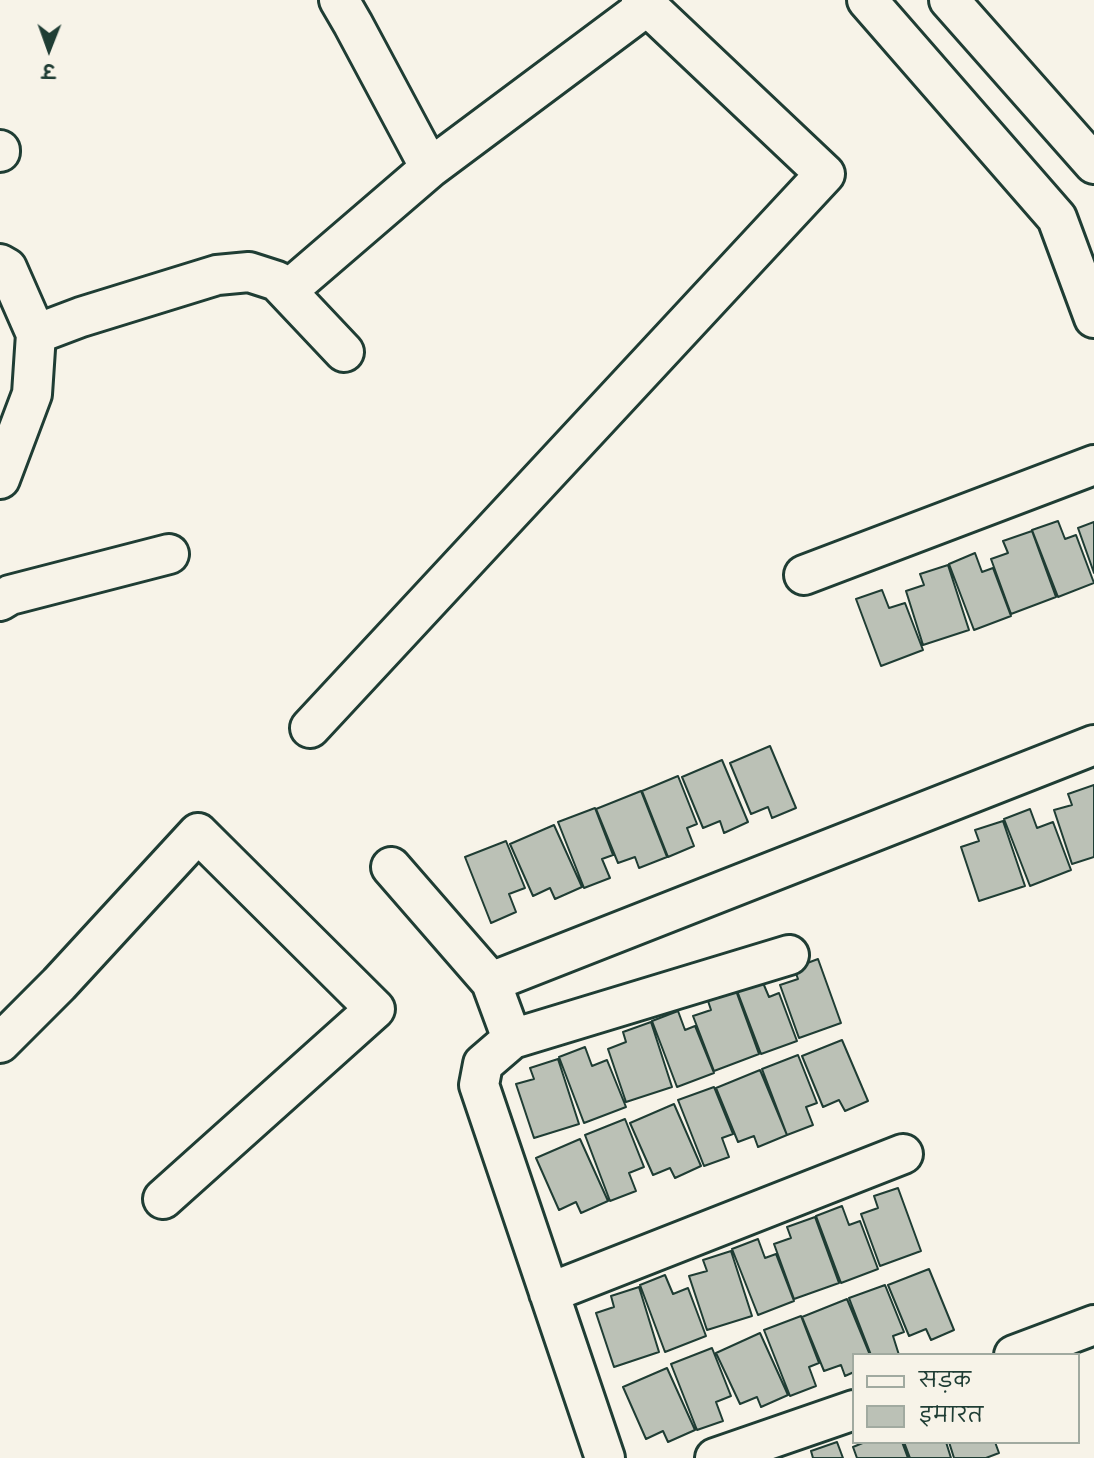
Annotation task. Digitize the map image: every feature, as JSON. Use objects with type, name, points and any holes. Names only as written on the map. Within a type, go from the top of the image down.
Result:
[{"type":"street","points":[[339,0],[354,23],[430,169]]},
{"type":"street","points":[[867,0],[1057,218],[1094,318]]},
{"type":"street","points":[[949,0],[1094,164]]},
{"type":"street","points":[[287,291],[430,169],[644,3],[825,174],[310,728]]},
{"type":"street","points":[[0,264],[7,268],[36,334],[32,394],[0,479]]},
{"type":"street","points":[[36,334],[81,317],[217,275],[249,272],[277,281],[344,352]]},
{"type":"street","points":[[804,575],[1094,465]]},
{"type":"street","points":[[0,601],[10,595],[169,554]]},
{"type":"street","points":[[491,982],[1094,745]]},
{"type":"street","points":[[0,1043],[59,984],[198,834],[375,1009],[163,1199]]},
{"type":"street","points":[[391,867],[491,982],[512,1038]]},
{"type":"street","points":[[605,1458],[479,1085],[483,1064],[512,1038],[789,955]]},
{"type":"street","points":[[549,1293],[902,1154]]},
{"type":"street","points":[[1019,1353],[1094,1325]]},
{"type":"street","points":[[715,1458],[852,1411]]},
{"type":"building","points":[[1058,521],[1065,539],[1076,535],[1094,583],[1058,597],[1032,530]]},
{"type":"building","points":[[1094,522],[1094,573],[1078,528]]},
{"type":"building","points":[[1032,531],[1056,597],[1011,614],[991,559],[1008,553],[1003,541]]},
{"type":"building","points":[[975,553],[982,572],[993,568],[1011,616],[974,630],[949,564]]},
{"type":"building","points":[[948,565],[969,630],[923,645],[906,591],[924,585],[920,574]]},
{"type":"building","points":[[882,590],[889,608],[905,603],[923,650],[881,666],[856,599]]},
{"type":"building","points":[[770,746],[796,808],[772,818],[768,807],[751,814],[730,763]]},
{"type":"building","points":[[722,760],[748,822],[724,833],[720,821],[703,828],[682,777]]},
{"type":"building","points":[[678,776],[697,824],[687,828],[694,846],[668,857],[642,791]]},
{"type":"building","points":[[1094,785],[1094,857],[1072,864],[1054,810],[1072,805],[1068,794]]},
{"type":"building","points":[[641,791],[667,857],[639,868],[635,857],[618,863],[596,809]]},
{"type":"building","points":[[595,808],[613,855],[602,859],[610,878],[584,888],[558,822]]},
{"type":"building","points":[[1030,809],[1037,828],[1053,822],[1071,870],[1030,886],[1004,819]]},
{"type":"building","points":[[1003,821],[1025,886],[979,901],[961,847],[979,841],[975,830]]},
{"type":"building","points":[[554,825],[582,887],[555,899],[550,888],[533,896],[510,844]]},
{"type":"building","points":[[506,841],[525,888],[509,894],[516,912],[491,923],[465,857]]},
{"type":"building","points":[[818,959],[841,1023],[799,1038],[780,985],[798,979],[794,968]]},
{"type":"building","points":[[761,978],[769,997],[779,993],[797,1041],[761,1054],[736,988]]},
{"type":"building","points":[[735,988],[759,1054],[714,1071],[693,1016],[711,1010],[707,998]]},
{"type":"building","points":[[678,1011],[685,1030],[695,1026],[714,1073],[677,1087],[652,1021]]},
{"type":"building","points":[[651,1022],[672,1087],[626,1102],[608,1049],[626,1042],[623,1032]]},
{"type":"building","points":[[842,1040],[868,1101],[845,1111],[839,1100],[823,1107],[802,1056]]},
{"type":"building","points":[[585,1047],[592,1066],[607,1060],[626,1107],[584,1123],[559,1057]]},
{"type":"building","points":[[798,1055],[817,1103],[806,1107],[813,1125],[787,1135],[762,1069]]},
{"type":"building","points":[[558,1059],[579,1124],[534,1138],[516,1084],[534,1079],[530,1068]]},
{"type":"building","points":[[760,1070],[787,1135],[758,1147],[754,1136],[738,1142],[716,1088]]},
{"type":"building","points":[[714,1087],[733,1134],[722,1138],[729,1157],[704,1166],[678,1100]]},
{"type":"building","points":[[674,1104],[701,1166],[675,1178],[670,1168],[653,1175],[630,1123]]},
{"type":"building","points":[[625,1119],[644,1167],[629,1173],[636,1191],[610,1201],[585,1135]]},
{"type":"building","points":[[580,1139],[608,1201],[581,1213],[576,1202],[559,1210],[536,1158]]},
{"type":"building","points":[[898,1188],[921,1251],[880,1266],[861,1214],[878,1208],[874,1196]]},
{"type":"building","points":[[842,1206],[849,1225],[860,1221],[878,1269],[841,1283],[816,1216]]},
{"type":"building","points":[[815,1217],[839,1283],[794,1299],[774,1244],[791,1238],[787,1227]]},
{"type":"building","points":[[758,1239],[765,1258],[776,1254],[794,1301],[758,1315],[732,1249]]},
{"type":"building","points":[[731,1251],[752,1316],[707,1330],[689,1276],[707,1271],[703,1260]]},
{"type":"building","points":[[929,1269],[954,1330],[931,1340],[926,1329],[909,1336],[888,1285]]},
{"type":"building","points":[[665,1275],[673,1294],[688,1288],[706,1336],[665,1352],[640,1285]]},
{"type":"building","points":[[885,1285],[904,1332],[893,1336],[898,1353],[870,1353],[849,1298]]},
{"type":"building","points":[[639,1287],[659,1352],[614,1367],[596,1313],[614,1307],[611,1296]]},
{"type":"building","points":[[847,1299],[869,1353],[852,1353],[852,1373],[845,1376],[841,1365],[824,1371],[802,1317]]},
{"type":"building","points":[[801,1316],[819,1363],[809,1367],[816,1386],[790,1396],[764,1330]]},
{"type":"building","points":[[760,1333],[788,1395],[761,1407],[757,1397],[740,1404],[716,1353]]},
{"type":"building","points":[[712,1348],[731,1396],[716,1402],[723,1421],[697,1430],[671,1364]]},
{"type":"building","points":[[667,1368],[695,1430],[668,1442],[663,1431],[646,1439],[623,1387]]},
{"type":"building","points":[[837,1442],[843,1458],[813,1458],[811,1451]]},
{"type":"building","points":[[860,1444],[903,1444],[908,1458],[857,1458],[853,1447]]},
{"type":"building","points":[[905,1444],[947,1444],[951,1458],[910,1458]]},
{"type":"building","points":[[950,1444],[996,1444],[999,1453],[986,1458],[954,1458]]}]
